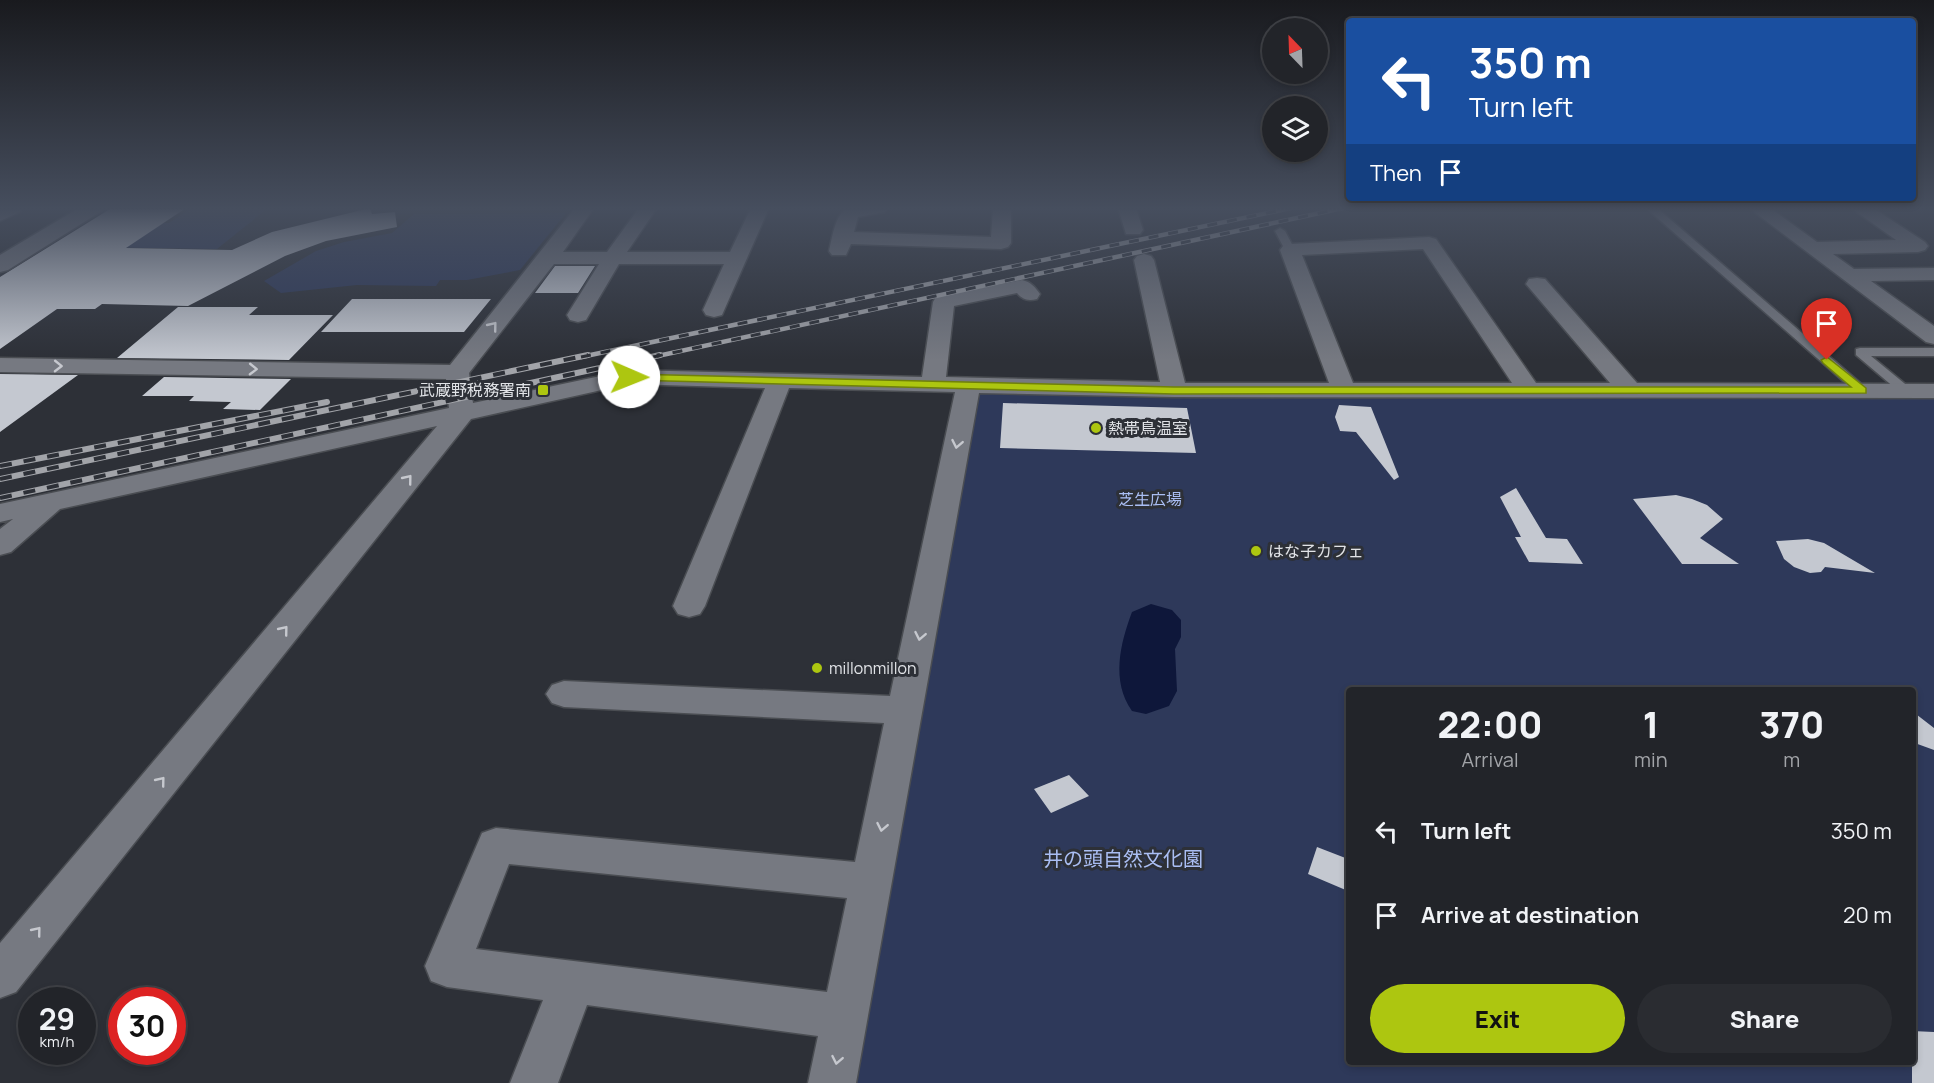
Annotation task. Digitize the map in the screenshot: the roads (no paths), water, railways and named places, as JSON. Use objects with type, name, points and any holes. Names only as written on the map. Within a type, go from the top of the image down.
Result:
[{"type":"street","points":[[0,977],[462,414],[457,372],[548,259]]},
{"type":"street","points":[[583,259],[669,259]]},
{"type":"street","points":[[578,315],[612,259]]},
{"type":"street","points":[[714,310],[736,259]]},
{"type":"street","points":[[1293,259],[1344,391]]},
{"type":"street","points":[[1440,259],[1530,392]]},
{"type":"street","points":[[1827,259],[1930,331]]},
{"type":"street","points":[[1144,260],[1174,390]]},
{"type":"street","points":[[1851,275],[1934,274]]},
{"type":"street","points":[[1537,284],[1631,392]]},
{"type":"street","points":[[832,1083],[906,710],[951,386],[944,302],[1022,286],[1029,294]]},
{"type":"street","points":[[0,365],[457,372]]},
{"type":"street","points":[[0,513],[462,414],[568,387],[629,377],[1174,390],[1934,391]]},
{"type":"street","points":[[689,606],[780,380]]},
{"type":"street","points":[[0,545],[52,502]]},
{"type":"street","points":[[564,694],[906,710]]},
{"type":"street","points":[[844,1017],[572,984],[447,966],[496,845],[871,882]]},
{"type":"street","points":[[534,1083],[572,984]]},
{"type":"lane","points":[[1709,259],[1862,391]]},
{"type":"lane","points":[[1906,391],[1860,352],[1934,352]]},
{"type":"railway","points":[[581,357],[1050,259]]},
{"type":"railway","points":[[653,357],[1109,259]]},
{"type":"railway","points":[[0,479],[588,355]]},
{"type":"railway","points":[[0,498],[660,355]]},
{"type":"railway","points":[[0,466],[327,402]]},
{"type":"place","name":"武蔵野税務署南","points":[[543,390]]},
{"type":"place","name":"熱帯鳥温室","points":[[1096,428]]},
{"type":"place","name":"はな子カフェ","points":[[1256,551]]},
{"type":"place","name":"millonmillon","points":[[817,668]]},
{"type":"park label","name":"芝生広場","points":[[1150,499]]},
{"type":"park label","name":"井の頭自然文化園","points":[[1123,858]]}]
